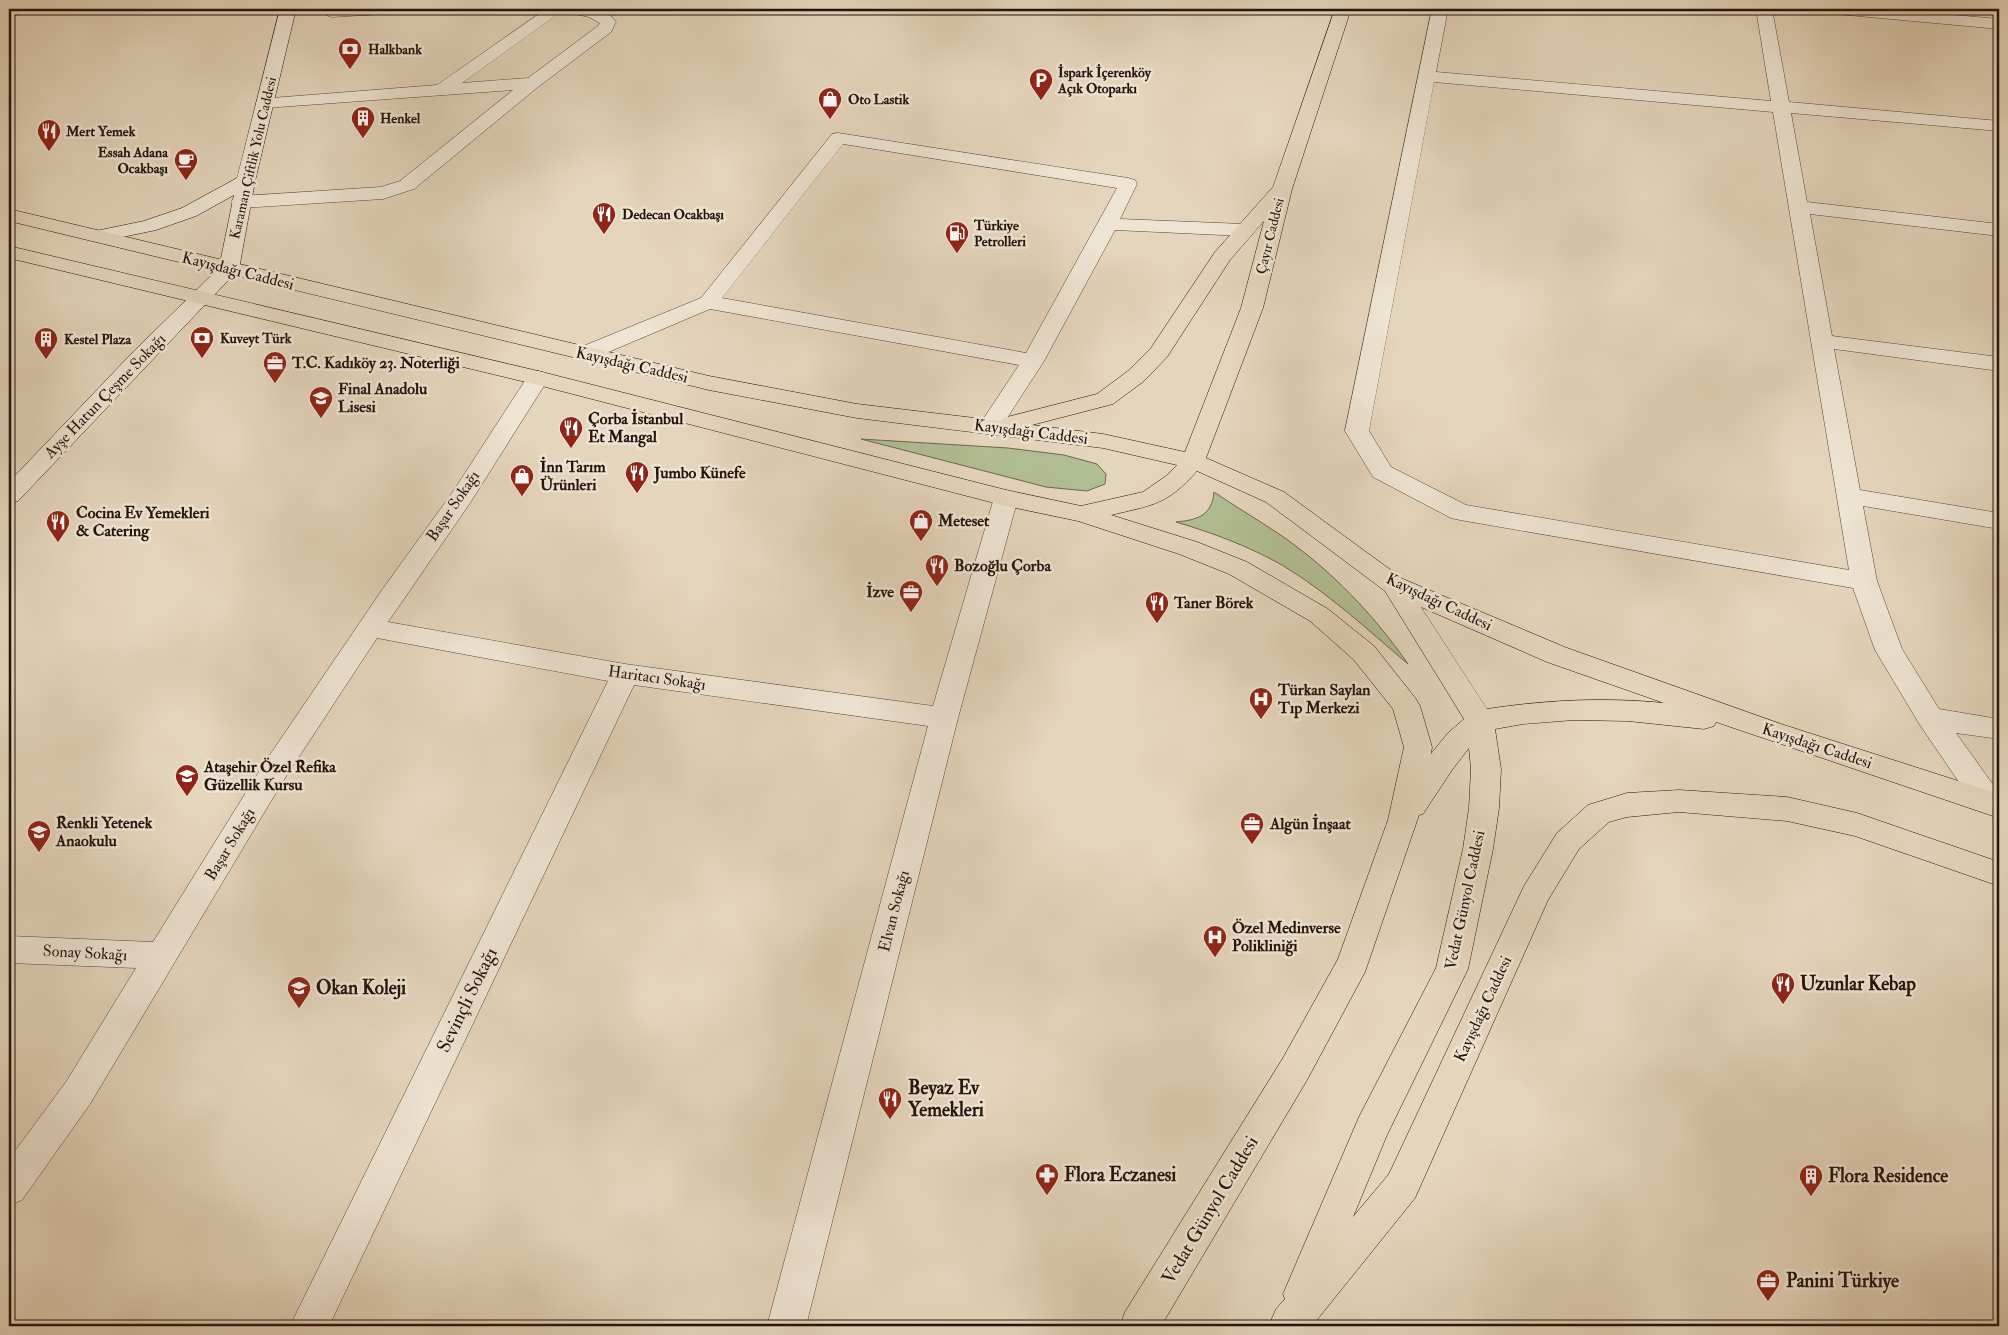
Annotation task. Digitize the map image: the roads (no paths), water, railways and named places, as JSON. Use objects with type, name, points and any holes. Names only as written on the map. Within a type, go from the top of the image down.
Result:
[{"type":"main road","name":"Çayır Caddesi","points":[[1083,514],[1151,498],[1175,482],[1192,461],[1252,308],[1282,189],[1343,9]]},
{"type":"main road","points":[[990,427],[1032,419],[1105,399],[1136,376],[1159,352],[1222,256],[1282,189]]},
{"type":"main road","name":"Kayışdağı Caddesi","points":[[9,215],[709,383],[857,411],[1103,442],[1192,461],[1231,476],[1274,498],[1394,585],[1557,655],[1771,731],[1994,804]]},
{"type":"main road","points":[[9,252],[538,378],[1006,498],[1083,514],[1188,548],[1238,568],[1319,615],[1364,653],[1406,706],[1418,747],[1403,820]]},
{"type":"main road","name":"Vedat Günyol Caddesi","points":[[1291,1325],[1372,1129],[1452,968],[1478,849],[1484,808],[1486,769],[1480,722],[1394,585]]},
{"type":"main road","points":[[1403,820],[1441,762],[1465,734],[1480,722],[1522,713],[1592,710],[1678,715],[1771,731]]},
{"type":"main road","name":"Kayışdağı Caddesi","points":[[1291,1325],[1402,1186],[1535,894],[1568,841],[1599,813],[1628,805],[1679,801],[1787,809],[1857,825],[1999,874]]},
{"type":"main road","name":"Vedat Günyol Caddesi","points":[[1139,1326],[1295,1069],[1353,962],[1403,820]]},
{"type":"street","points":[[9,13],[18,9]]},
{"type":"street","name":"Karaman Çiftlik Yolu Caddesi","points":[[229,269],[241,202],[288,9]]},
{"type":"street","points":[[332,12],[382,9]]},
{"type":"street","points":[[442,90],[556,9]]},
{"type":"street","points":[[241,202],[383,193],[398,190],[407,185],[532,83],[605,29],[608,22],[603,17],[594,13],[569,9]]},
{"type":"street","points":[[1440,9],[1357,431],[1382,472],[1460,512],[1864,581]]},
{"type":"street","points":[[1764,9],[1864,581],[1890,650],[1930,718],[1994,804]]},
{"type":"street","points":[[1837,9],[1999,24]]},
{"type":"street","points":[[1994,9],[1999,18]]},
{"type":"street","points":[[1427,76],[1999,126]]},
{"type":"street","points":[[265,103],[532,83]]},
{"type":"street","points":[[584,354],[708,302],[838,138],[1128,184],[1033,361],[990,427]]},
{"type":"street","points":[[98,236],[149,226],[189,212],[246,181]]},
{"type":"street","points":[[1798,207],[1999,230]]},
{"type":"street","points":[[1108,224],[1244,230]]},
{"type":"street","points":[[202,298],[229,269]]},
{"type":"street","name":"Ayşe Hatun Çeşme Sokağı","points":[[9,496],[142,356],[202,298]]},
{"type":"street","points":[[708,302],[1033,361]]},
{"type":"street","points":[[1822,341],[1999,364]]},
{"type":"street","name":"Başar Sokağı","points":[[9,1188],[78,1093],[273,773],[391,596],[460,498],[538,378]]},
{"type":"street","points":[[1849,496],[1999,521]]},
{"type":"street","name":"Elvan Sokağı","points":[[787,1326],[944,718],[1006,498]]},
{"type":"street","name":"Haritacı Sokağı","points":[[371,628],[626,674],[944,718]]},
{"type":"street","name":"Sevinçli Sokağı","points":[[309,1326],[626,674]]},
{"type":"street","points":[[1930,718],[1999,729]]},
{"type":"street","name":"Sonay Sokağı","points":[[9,949],[162,956]]},
{"type":"place","name":"Halkbank","points":[[350,70]]},
{"type":"place","name":"İspark İçerenköy Açık Otoparkı","points":[[1041,101]]},
{"type":"place","name":"Oto Lastik","points":[[830,120]]},
{"type":"place","name":"Henkel","points":[[363,139]]},
{"type":"place","name":"Mert Yemek","points":[[49,152]]},
{"type":"place","name":"Essah Adana Ocakbaşı","points":[[186,181]]},
{"type":"place","name":"Dedecan Ocakbaşı","points":[[604,235]]},
{"type":"place","name":"Türkiye Petrolleri","points":[[957,254]]},
{"type":"place","name":"Kuveyt Türk","points":[[202,359]]},
{"type":"place","name":"Kestel Plaza","points":[[46,360]]},
{"type":"place","name":"T.C. Kadıköy 23. Noterliği","points":[[275,384]]},
{"type":"place","name":"Final Anadolu Lisesi","points":[[321,419]]},
{"type":"place","name":"Çorba İstanbul Et Mangal","points":[[571,449]]},
{"type":"place","name":"Jumbo Künefe","points":[[637,494]]},
{"type":"place","name":"İnn Tarım Ürünleri","points":[[522,497]]},
{"type":"place","name":"Meteset","points":[[921,542]]},
{"type":"place","name":"Cocina Ev Yemekleri & Catering","points":[[58,543]]},
{"type":"place","name":"Bozoğlu Çorba","points":[[937,587]]},
{"type":"place","name":"İzve","points":[[911,613]]},
{"type":"place","name":"Taner Börek","points":[[1157,624]]},
{"type":"place","name":"Türkan Saylan Tıp Merkezi","points":[[1261,720]]},
{"type":"place","name":"Ataşehir Özel Refika Güzellik Kursu","points":[[187,797]]},
{"type":"place","name":"Algün İnşaat","points":[[1252,845]]},
{"type":"place","name":"Renkli Yetenek Anaokulu","points":[[39,853]]},
{"type":"place","name":"Özel Medinverse Polikliniği","points":[[1215,958]]},
{"type":"place","name":"Uzunlar Kebap","points":[[1783,1005]]},
{"type":"place","name":"Okan Koleji","points":[[299,1009]]},
{"type":"place","name":"Beyaz Ev Yemekleri","points":[[890,1120]]},
{"type":"place","name":"Flora Eczanesi","points":[[1047,1196]]},
{"type":"place","name":"Flora Residence","points":[[1811,1197]]},
{"type":"place","name":"Panini Türkiye","points":[[1768,1302]]}]
